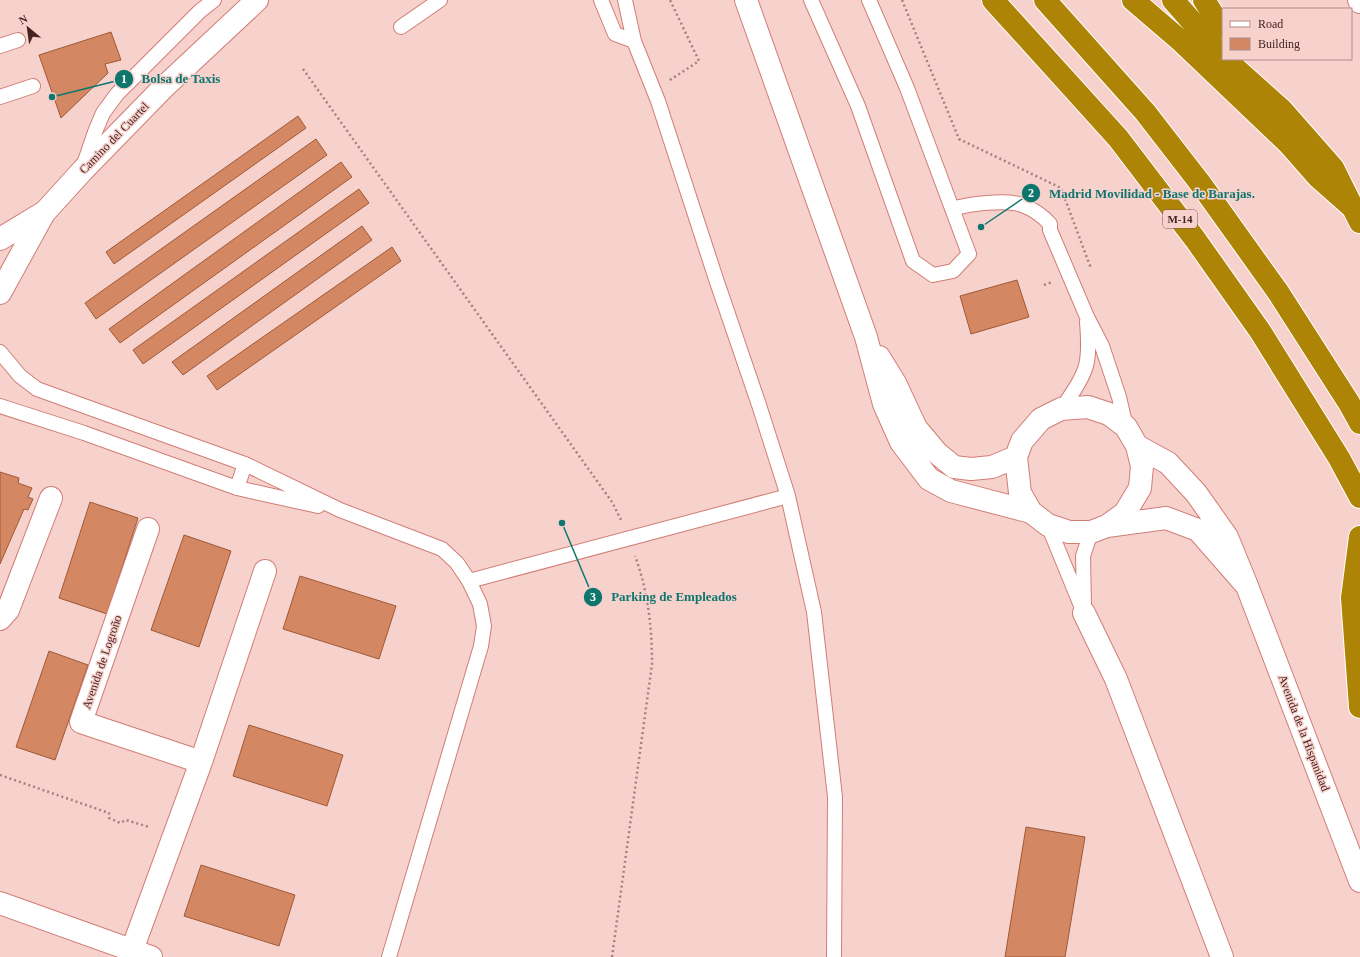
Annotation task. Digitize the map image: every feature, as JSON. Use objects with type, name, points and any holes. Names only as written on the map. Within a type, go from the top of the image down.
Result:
[{"type":"highway","name":"M-14","points":[[993,0],[1118,138],[1195,239],[1260,331],[1339,458],[1360,496]]},
{"type":"highway","points":[[1045,0],[1145,112],[1200,183],[1278,292],[1349,403],[1360,423]]},
{"type":"highway","points":[[1133,0],[1182,42],[1289,144],[1318,177],[1356,214]]},
{"type":"highway","points":[[1173,0],[1222,56]]},
{"type":"highway","points":[[1204,0],[1222,27]]},
{"type":"highway","points":[[1226,60],[1282,110],[1333,168],[1356,214]]},
{"type":"highway","points":[[1249,60],[1282,110]]},
{"type":"highway","points":[[1360,537],[1352,598],[1360,707]]},
{"type":"street","name":"Camino del Cuartel","points":[[0,293],[44,213],[162,88],[257,0]]},
{"type":"street","points":[[746,0],[866,337],[884,404],[901,442],[929,479],[950,491],[1031,512]]},
{"type":"street","name":"Camino del Cuartel","points":[[0,239],[44,213]]},
{"type":"street","points":[[866,337],[895,383],[916,428],[937,453],[954,467],[972,469],[992,467],[1016,457]]},
{"type":"street","points":[[1088,407],[1109,414],[1126,427],[1137,446],[1142,466],[1140,488],[1125,513],[1099,529],[1070,532],[1048,525],[1031,512],[1020,493],[1016,457],[1022,441],[1041,419],[1061,410],[1088,407]]},
{"type":"street","name":"Avenida de la Hispanidad","points":[[1137,446],[1168,463],[1196,493],[1227,537],[1360,881]]},
{"type":"street","points":[[0,619],[8,610],[51,498]]},
{"type":"street","name":"Avenida de la Hispanidad","points":[[1099,529],[1166,518],[1198,530],[1247,586]]},
{"type":"street","name":"Avenida de Logroño","points":[[148,529],[82,722],[201,762]]},
{"type":"street","points":[[0,903],[142,954],[201,762],[265,571]]},
{"type":"street","points":[[1084,613],[1116,679],[1222,957]]},
{"type":"lane","points":[[83,170],[95,132],[103,114],[117,94],[200,11],[214,0]]},
{"type":"lane","points":[[402,27],[440,0]]},
{"type":"lane","points":[[601,0],[615,34],[634,41]]},
{"type":"lane","points":[[811,0],[858,106],[913,261],[933,275],[953,271],[969,254],[907,88],[869,0]]},
{"type":"lane","points":[[624,2],[634,41],[658,101],[788,496],[814,612],[835,797],[834,957]]},
{"type":"lane","points":[[0,46],[18,40]]},
{"type":"lane","points":[[0,97],[33,86]]},
{"type":"lane","points":[[952,209],[962,206],[994,202],[1021,204],[1040,214],[1050,224],[1050,230],[1087,318],[1102,346],[1119,397],[1126,427]]},
{"type":"lane","points":[[1061,410],[1074,390],[1085,368],[1088,342],[1087,318]]},
{"type":"lane","points":[[0,352],[20,376],[37,389],[245,464],[340,510],[442,549],[457,563],[469,580],[480,604],[484,626],[481,646],[389,957]]},
{"type":"lane","points":[[0,406],[84,433],[236,488],[340,510]]},
{"type":"lane","points":[[236,488],[245,464]]},
{"type":"lane","points":[[469,580],[788,496]]},
{"type":"lane","points":[[1048,525],[1084,613]]},
{"type":"lane","points":[[1084,613],[1084,556],[1099,529]]},
{"type":"path","points":[[658,101],[671,78],[699,61],[670,0]]},
{"type":"path","points":[[902,0],[959,139],[1061,188],[1090,266],[1044,284]]},
{"type":"path","points":[[303,69],[612,502],[629,538],[640,568],[646,590],[652,637],[652,664],[612,957]]},
{"type":"path","points":[[0,775],[109,813],[109,818],[120,823],[126,820],[149,826]]},
{"type":"building","points":[[111,32],[121,60],[105,64],[108,73],[61,118],[39,55]]},
{"type":"building","points":[[298,116],[306,128],[114,264],[106,252]]},
{"type":"building","points":[[316,139],[327,155],[96,319],[85,303]]},
{"type":"building","points":[[341,162],[352,177],[120,343],[109,329]]},
{"type":"building","points":[[359,189],[369,203],[143,364],[133,350]]},
{"type":"building","points":[[362,226],[372,240],[183,375],[172,362]]},
{"type":"building","points":[[392,247],[401,261],[217,390],[207,376]]},
{"type":"building","points":[[1017,280],[1029,317],[971,334],[960,296]]},
{"type":"building","points":[[0,472],[19,478],[18,483],[32,488],[28,497],[33,499],[28,510],[24,509],[0,564]]},
{"type":"building","points":[[90,502],[138,518],[107,614],[59,598]]},
{"type":"building","points":[[184,535],[231,551],[199,647],[151,630]]},
{"type":"building","points":[[300,576],[396,606],[379,659],[283,629]]},
{"type":"building","points":[[49,651],[88,665],[55,760],[16,747]]},
{"type":"building","points":[[249,725],[343,755],[327,806],[233,776]]},
{"type":"building","points":[[1026,827],[1085,837],[1065,957],[1005,957]]},
{"type":"building","points":[[201,865],[295,895],[279,946],[184,916]]},
{"type":"place","name":"Bolsa de Taxis","points":[[52,97]]},
{"type":"place","name":"Madrid Movilidad - Base de Barajas.","points":[[981,227]]},
{"type":"place","name":"Parking de Empleados","points":[[562,523]]}]
